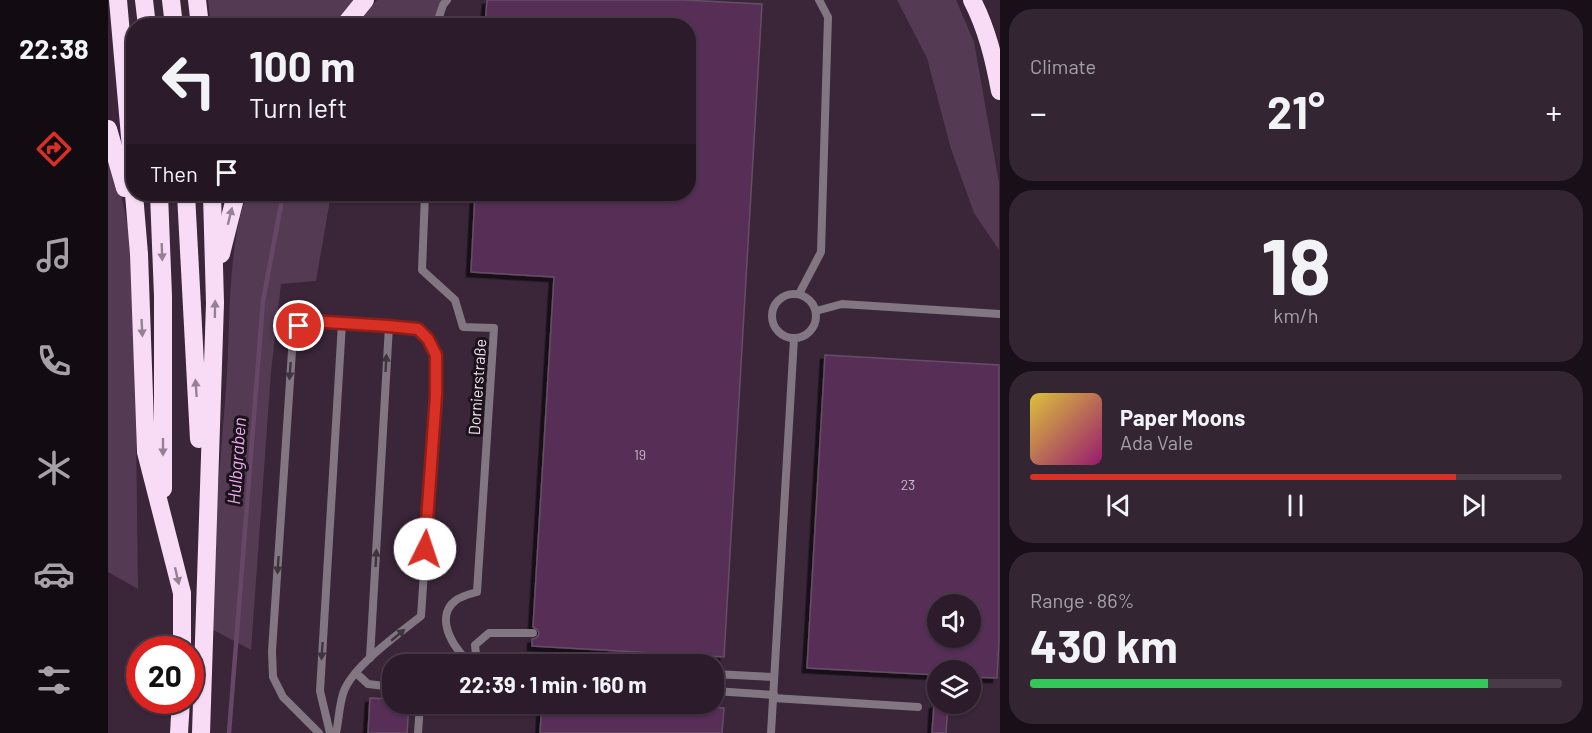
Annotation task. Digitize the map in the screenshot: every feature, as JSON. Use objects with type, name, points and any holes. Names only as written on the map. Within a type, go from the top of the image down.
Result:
[{"type":"highway","points":[[118,0],[126,76]]},
{"type":"highway","points":[[144,0],[146,18]]},
{"type":"highway","points":[[171,0],[173,18]]},
{"type":"highway","points":[[197,0],[199,18]]},
{"type":"highway","points":[[350,18],[365,0]]},
{"type":"highway","points":[[972,0],[984,27],[999,91]]},
{"type":"highway","points":[[108,129],[126,193]]},
{"type":"highway","points":[[128,201],[136,228]]},
{"type":"highway","points":[[134,201],[146,452],[182,593],[182,636]]},
{"type":"highway","points":[[159,201],[163,296],[164,519]]},
{"type":"highway","points":[[186,201],[199,425],[200,551],[206,636]]},
{"type":"highway","points":[[201,733],[216,279],[213,201]]},
{"type":"highway","points":[[216,279],[234,201]]},
{"type":"highway","points":[[179,733],[180,714]]},
{"type":"lane","points":[[439,18],[447,0]]},
{"type":"lane","points":[[799,294],[821,252],[828,17],[819,0]]},
{"type":"lane","name":"Dornierstraße","points":[[425,201],[422,270],[455,300],[463,327],[494,328],[477,592],[453,602],[448,611],[446,623],[455,647],[461,654]]},
{"type":"lane","points":[[799,294],[810,300],[816,311],[816,321],[804,336],[794,338],[782,335],[774,325],[772,313],[777,302],[787,295],[799,294]]},
{"type":"lane","points":[[816,311],[842,304],[999,314]]},
{"type":"lane","points":[[319,733],[283,698],[273,677],[272,651],[293,336],[299,326],[311,321],[418,329],[428,339],[436,355],[436,395],[421,615],[370,658],[356,673],[344,690],[336,733]]},
{"type":"lane","points":[[330,733],[320,692],[342,324]]},
{"type":"lane","points":[[370,658],[388,326]]},
{"type":"lane","points":[[771,733],[794,338]]},
{"type":"lane","points":[[475,654],[475,645],[489,633],[533,633]]},
{"type":"lane","points":[[356,673],[368,684],[382,686]]},
{"type":"lane","points":[[724,674],[774,677]]},
{"type":"lane","points":[[724,692],[918,707]]},
{"type":"lane","points":[[418,733],[419,714]]},
{"type":"shaded area","points":[[208,0],[356,0],[342,18],[210,18]]},
{"type":"shaded area","points":[[377,0],[451,0],[438,18],[362,18]]},
{"type":"shaded area","points":[[897,0],[956,0],[974,42],[999,183],[999,250],[974,213],[951,149],[927,58]]},
{"type":"shaded area","points":[[108,148],[129,232],[135,349],[138,589],[108,572]]},
{"type":"shaded area","points":[[245,201],[330,201],[316,281],[281,284],[271,372],[251,650],[206,626],[226,389],[232,265]]},
{"type":"building","points":[[487,0],[684,0],[762,4],[724,657],[724,654],[672,654],[532,646],[532,639],[539,634],[538,630],[533,627],[554,277],[471,272],[475,201],[696,201],[696,18],[486,18]]},
{"type":"building","points":[[825,355],[999,365],[997,678],[981,677],[981,660],[927,660],[927,674],[807,668]]},
{"type":"building","points":[[370,698],[382,699],[382,714],[408,714],[407,733],[368,733]]},
{"type":"building","points":[[541,714],[724,714],[722,733],[540,733]]},
{"type":"building","points":[[933,714],[947,714],[946,733],[932,733]]},
{"type":"waterway","name":"Hulbgraben","points":[[229,733],[263,301],[282,201]]},
{"type":"route","points":[[299,326],[311,321],[418,329],[428,339],[436,355],[436,395],[425,549]]}]
